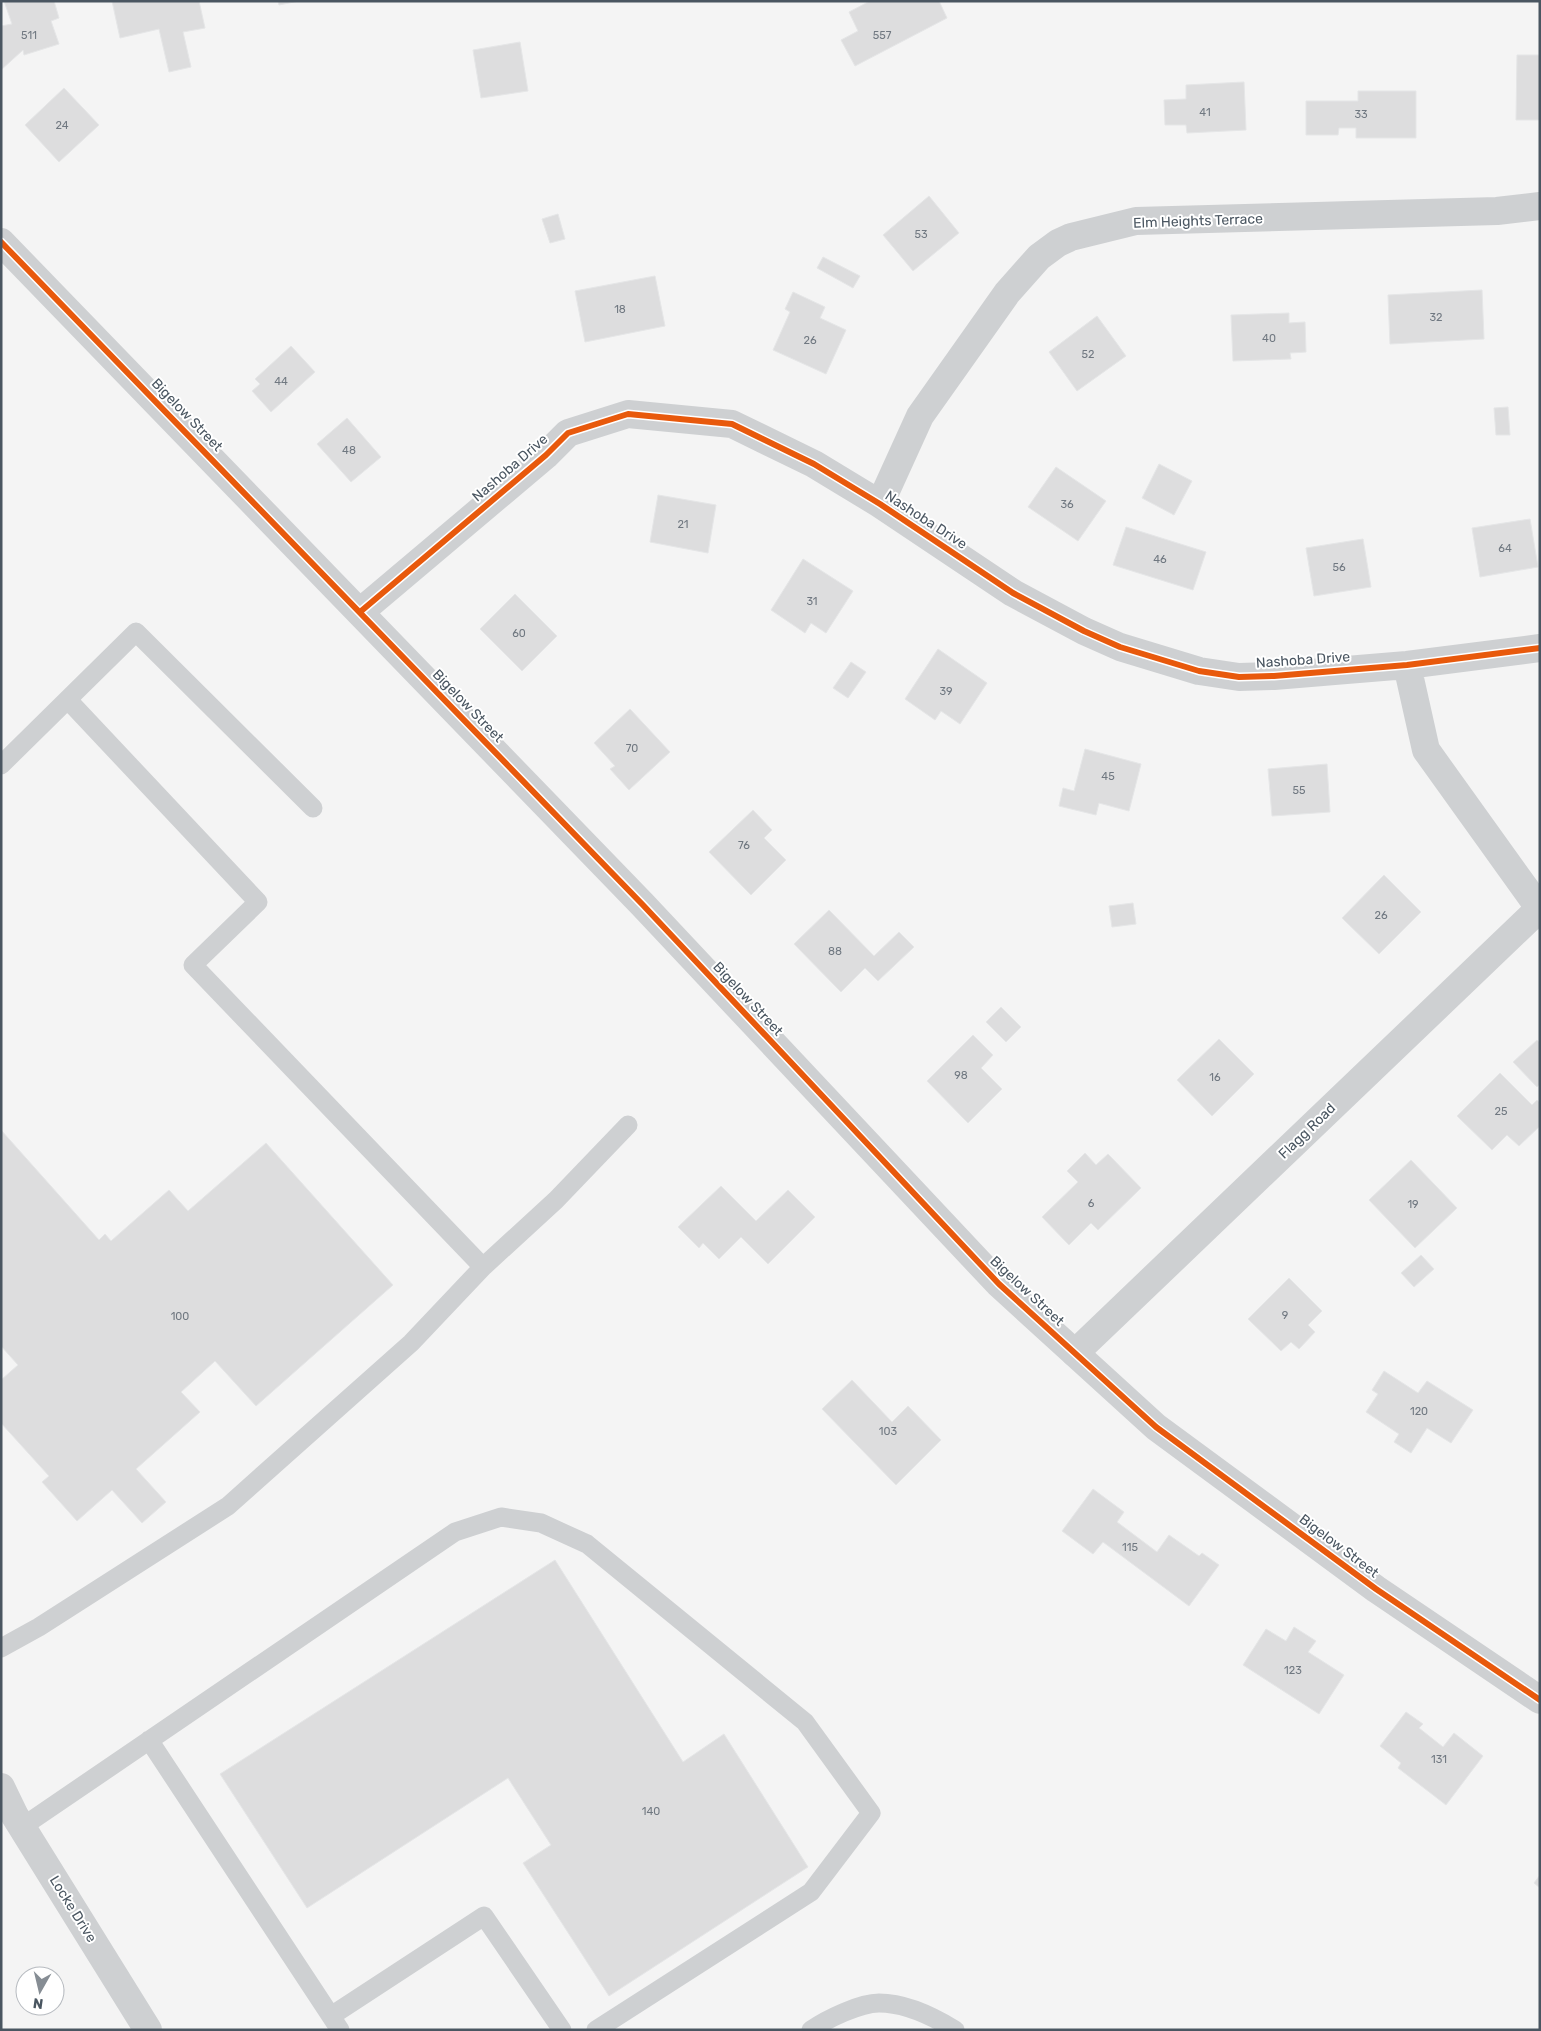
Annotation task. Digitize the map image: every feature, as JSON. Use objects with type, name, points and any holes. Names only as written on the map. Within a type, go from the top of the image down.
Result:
[{"type":"street","name":"Elm Heights Terrace","points":[[880,504],[920,416],[1008,293],[1040,257],[1058,243],[1099,228],[1136,222],[1498,211],[1540,206]]},
{"type":"street","name":"Bigelow Street","points":[[1,242],[642,904],[998,1284],[1156,1427],[1376,1589],[1540,1700]]},
{"type":"street","name":"Nashoba Drive","points":[[360,612],[546,455],[568,434],[628,414],[732,424],[814,464],[880,504],[1013,593],[1084,631],[1120,647],[1199,671],[1239,676],[1274,676],[1407,664],[1540,648]]},
{"type":"street","points":[[1407,664],[1426,750],[1539,909]]},
{"type":"street","name":"Flagg Road","points":[[1074,1353],[1539,909]]},
{"type":"street","name":"Locke Drive","points":[[1,1787],[22,1827],[148,2030]]},
{"type":"lane","points":[[1,766],[136,632],[312,808]]},
{"type":"lane","points":[[68,700],[258,902],[193,965],[483,1267]]},
{"type":"lane","points":[[1,1648],[39,1627],[228,1506],[411,1344],[483,1267],[556,1200],[628,1125]]},
{"type":"lane","points":[[22,1827],[455,1532],[501,1517],[541,1523],[588,1544],[805,1722],[872,1813],[811,1892],[596,2030]]},
{"type":"lane","points":[[149,1740],[335,2023],[484,1916],[562,2030]]},
{"type":"lane","points":[[811,2030],[832,2016],[878,2003],[927,2013],[955,2030]]},
{"type":"building","points":[[4,1],[54,1],[59,18],[51,21],[59,44],[24,55],[23,50],[1,70],[1,26],[12,24]]},
{"type":"building","points":[[112,1],[199,1],[205,28],[183,32],[191,67],[169,72],[159,29],[120,38]]},
{"type":"building","points":[[278,1],[299,1],[279,5]]},
{"type":"building","points":[[870,1],[939,1],[947,18],[855,66],[841,40],[858,31],[849,12]]},
{"type":"building","points":[[520,42],[528,91],[481,98],[473,50]]},
{"type":"building","points":[[1517,55],[1540,55],[1540,120],[1516,120]]},
{"type":"building","points":[[1244,82],[1246,130],[1187,133],[1186,125],[1165,125],[1164,100],[1186,99],[1186,85]]},
{"type":"building","points":[[64,88],[99,125],[59,162],[25,125]]},
{"type":"building","points":[[1358,91],[1416,91],[1416,138],[1356,138],[1356,128],[1339,128],[1338,135],[1306,135],[1306,101],[1358,101]]},
{"type":"building","points":[[929,196],[959,233],[913,271],[883,235]]},
{"type":"building","points":[[558,214],[565,239],[550,243],[542,219]]},
{"type":"building","points":[[823,257],[860,276],[853,288],[817,268]]},
{"type":"building","points":[[655,276],[665,326],[585,342],[575,291]]},
{"type":"building","points":[[1482,290],[1484,339],[1390,344],[1388,295]]},
{"type":"building","points":[[793,292],[825,307],[820,318],[846,330],[826,374],[773,350],[790,312],[785,309]]},
{"type":"building","points":[[1289,313],[1289,323],[1305,322],[1306,352],[1290,353],[1291,359],[1233,361],[1231,315]]},
{"type":"building","points":[[1097,316],[1126,356],[1077,391],[1049,352]]},
{"type":"building","points":[[291,346],[315,372],[271,412],[252,391],[260,384],[255,379]]},
{"type":"building","points":[[1508,407],[1510,435],[1496,435],[1494,408]]},
{"type":"building","points":[[347,418],[381,457],[351,482],[317,444]]},
{"type":"building","points":[[1159,464],[1192,481],[1174,515],[1142,498]]},
{"type":"building","points":[[1056,467],[1106,501],[1078,541],[1028,507]]},
{"type":"building","points":[[658,495],[716,505],[708,553],[650,542]]},
{"type":"building","points":[[1530,519],[1538,567],[1480,577],[1472,528]]},
{"type":"building","points":[[1126,527],[1206,552],[1193,590],[1113,565]]},
{"type":"building","points":[[1363,539],[1371,587],[1314,596],[1306,548]]},
{"type":"building","points":[[803,559],[853,591],[826,633],[811,623],[805,633],[771,610]]},
{"type":"building","points":[[515,594],[557,636],[522,671],[480,629]]},
{"type":"building","points":[[938,649],[987,683],[960,724],[941,711],[935,720],[905,699]]},
{"type":"building","points":[[851,662],[866,672],[848,698],[833,688]]},
{"type":"building","points":[[630,709],[670,752],[629,790],[610,769],[615,766],[594,743]]},
{"type":"building","points":[[1085,749],[1141,764],[1129,811],[1099,803],[1096,815],[1059,806],[1063,788],[1074,791]]},
{"type":"building","points":[[1327,764],[1330,812],[1272,816],[1268,769]]},
{"type":"building","points":[[753,810],[772,830],[764,838],[786,860],[751,895],[709,852]]},
{"type":"building","points":[[1384,875],[1421,912],[1379,954],[1342,918]]},
{"type":"building","points":[[1133,903],[1136,924],[1112,927],[1109,906]]},
{"type":"building","points":[[829,910],[874,956],[899,932],[914,947],[878,981],[865,968],[841,992],[794,944]]},
{"type":"building","points":[[1001,1007],[1021,1027],[1006,1042],[986,1022]]},
{"type":"building","points":[[973,1035],[993,1055],[981,1068],[1002,1089],[968,1123],[927,1081]]},
{"type":"building","points":[[1219,1039],[1254,1074],[1212,1116],[1177,1080]]},
{"type":"building","points":[[1537,1040],[1540,1043],[1540,1084],[1537,1087],[1513,1062]]},
{"type":"building","points":[[1500,1073],[1532,1105],[1537,1100],[1540,1103],[1540,1126],[1519,1146],[1507,1135],[1492,1150],[1457,1116]]},
{"type":"building","points":[[1,1130],[99,1240],[105,1234],[111,1241],[169,1190],[188,1211],[266,1143],[393,1285],[256,1406],[215,1361],[181,1392],[200,1412],[136,1469],[166,1502],[142,1523],[112,1490],[77,1521],[42,1482],[49,1476],[1,1423],[1,1380],[18,1365],[1,1346]]},
{"type":"building","points":[[1085,1153],[1096,1165],[1108,1154],[1141,1188],[1098,1230],[1091,1223],[1069,1245],[1042,1217],[1078,1182],[1067,1171]]},
{"type":"building","points":[[1411,1160],[1457,1208],[1415,1248],[1369,1200]]},
{"type":"building","points":[[721,1186],[756,1221],[788,1190],[815,1217],[768,1264],[741,1237],[719,1259],[703,1243],[699,1248],[678,1227]]},
{"type":"building","points":[[1421,1255],[1434,1269],[1414,1287],[1401,1273]]},
{"type":"building","points":[[1289,1278],[1322,1311],[1308,1325],[1315,1332],[1299,1349],[1291,1342],[1281,1351],[1248,1319]]},
{"type":"building","points":[[1384,1371],[1418,1393],[1427,1381],[1473,1410],[1451,1443],[1427,1428],[1411,1453],[1394,1442],[1399,1434],[1366,1412],[1378,1394],[1372,1390]]},
{"type":"building","points":[[852,1380],[892,1422],[908,1406],[941,1440],[896,1485],[822,1409]]},
{"type":"building","points":[[1093,1489],[1124,1512],[1117,1522],[1157,1552],[1169,1535],[1199,1556],[1202,1553],[1219,1565],[1189,1606],[1103,1542],[1093,1554],[1062,1531]]},
{"type":"building","points":[[555,1560],[683,1762],[724,1734],[808,1867],[609,1996],[523,1863],[551,1845],[508,1778],[307,1908],[220,1774]]},
{"type":"building","points":[[1294,1627],[1316,1641],[1308,1652],[1344,1675],[1319,1714],[1243,1665],[1266,1629],[1286,1641]]},
{"type":"building","points":[[1406,1712],[1423,1724],[1419,1728],[1443,1747],[1454,1733],[1483,1756],[1446,1805],[1398,1768],[1401,1763],[1380,1746]]},
{"type":"building","points":[[1540,1875],[1540,1888],[1534,1883]]},
{"type":"cycle path","points":[[1,242],[642,904],[999,1284],[1156,1427],[1376,1589],[1540,1700]]},
{"type":"cycle path","points":[[360,612],[546,455],[568,433],[628,414],[732,424],[814,464],[880,504],[1013,593],[1084,631],[1120,647],[1199,671],[1239,677],[1274,676],[1407,665],[1540,648]]}]
